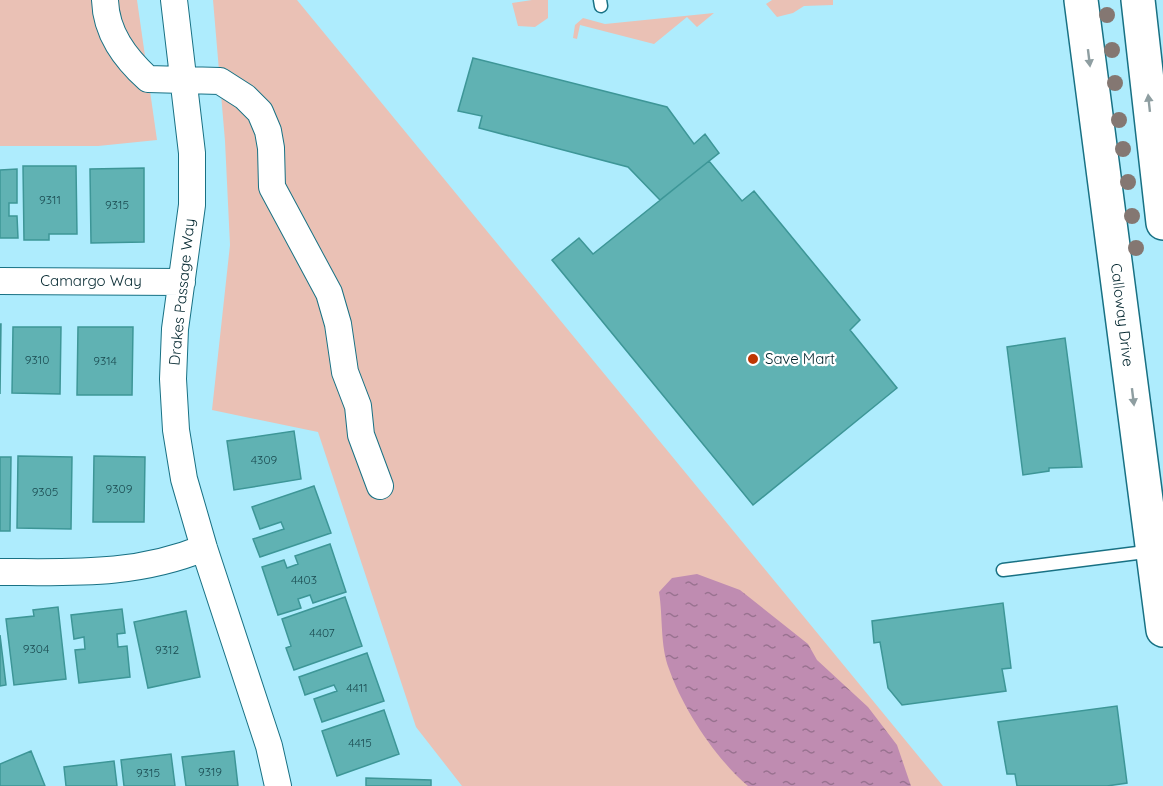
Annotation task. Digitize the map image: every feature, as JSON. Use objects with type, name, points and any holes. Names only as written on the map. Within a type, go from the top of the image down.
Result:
[{"type":"main road","name":"Calloway Drive","points":[[1081,0],[1158,550],[1163,630]]},
{"type":"main road","points":[[1138,0],[1163,223]]},
{"type":"street","points":[[105,0],[105,12],[118,46],[129,62],[148,79],[220,81],[245,97],[260,112],[268,130],[271,148],[272,187],[329,293],[338,324],[345,372],[358,406],[362,435],[380,486]]},
{"type":"street","name":"Drakes Passage Way","points":[[174,0],[192,153],[192,205],[175,329],[173,379],[176,430],[184,479],[204,548],[269,746],[278,786]]},
{"type":"street","name":"Camargo Way","points":[[0,281],[182,282]]},
{"type":"street","points":[[0,572],[103,572],[142,568],[204,548]]},
{"type":"lane","points":[[1003,570],[1158,550]]},
{"type":"shaded area","points":[[0,0],[137,0],[157,140],[98,146],[0,146]]},
{"type":"shaded area","points":[[213,0],[297,0],[943,786],[462,786],[416,727],[318,432],[212,410],[230,245],[225,141]]},
{"type":"shaded area","points":[[548,0],[548,18],[535,27],[518,26],[512,3]]},
{"type":"shaded area","points":[[772,0],[833,0],[833,5],[804,6],[793,13],[777,17],[766,4]]},
{"type":"shaded area","points":[[714,13],[697,27],[687,17],[654,44],[580,25],[577,39],[573,38],[575,25],[583,18],[605,24]]},
{"type":"water","points":[[697,574],[740,590],[808,644],[817,660],[868,707],[897,745],[911,786],[748,786],[736,775],[713,748],[692,716],[675,684],[664,651],[659,592],[672,578]]},
{"type":"building","points":[[473,58],[667,107],[694,144],[705,134],[719,153],[660,200],[628,167],[479,128],[482,116],[458,111]]},
{"type":"building","name":"Save Mart","points":[[709,161],[742,201],[754,191],[860,320],[850,330],[897,388],[753,505],[552,260],[579,238],[593,254]]},
{"type":"building","points":[[23,166],[76,166],[77,234],[49,234],[49,240],[24,240]]},
{"type":"building","points":[[144,168],[144,242],[91,243],[90,169]]},
{"type":"building","points":[[17,169],[17,203],[9,203],[9,216],[17,216],[18,238],[0,238],[0,170]]},
{"type":"building","points":[[0,324],[1,324],[0,394]]},
{"type":"building","points":[[13,327],[61,327],[60,394],[12,393]]},
{"type":"building","points":[[78,327],[133,327],[132,395],[77,395]]},
{"type":"building","points":[[1065,338],[1082,467],[1049,468],[1049,471],[1023,475],[1007,347]]},
{"type":"building","points":[[294,431],[301,479],[234,490],[227,441]]},
{"type":"building","points":[[18,456],[72,457],[71,529],[17,528]]},
{"type":"building","points":[[94,456],[145,457],[144,522],[93,522]]},
{"type":"building","points":[[0,457],[11,457],[10,531],[0,531]]},
{"type":"building","points":[[314,486],[331,533],[260,557],[253,539],[284,529],[281,522],[260,529],[252,507]]},
{"type":"building","points":[[330,544],[346,592],[313,603],[310,595],[298,599],[301,608],[278,615],[262,567],[284,560],[287,568],[298,564],[295,556]]},
{"type":"building","points":[[345,597],[362,646],[294,670],[286,648],[291,646],[282,619]]},
{"type":"building","points":[[1003,603],[1011,668],[1002,669],[1006,691],[902,705],[888,688],[880,642],[874,643],[872,621]]},
{"type":"building","points":[[58,607],[66,679],[14,685],[6,619],[34,616],[33,610]]},
{"type":"building","points":[[122,609],[125,633],[117,634],[118,647],[127,646],[130,677],[79,683],[75,650],[85,649],[84,637],[74,639],[71,615]]},
{"type":"building","points":[[186,611],[200,677],[148,688],[134,622]]},
{"type":"building","points":[[0,635],[6,685],[0,686]]},
{"type":"building","points":[[367,653],[384,701],[322,722],[314,699],[337,691],[334,685],[305,695],[299,677]]},
{"type":"building","points":[[1117,706],[1127,783],[1107,786],[1017,786],[1015,774],[1007,774],[998,722]]},
{"type":"building","points":[[384,710],[399,754],[337,776],[322,731]]},
{"type":"building","points":[[31,751],[45,786],[0,786],[0,764]]},
{"type":"building","points":[[234,751],[238,786],[186,786],[182,757]]},
{"type":"building","points":[[171,754],[175,786],[124,786],[121,760]]},
{"type":"building","points":[[114,761],[117,786],[66,786],[64,767]]},
{"type":"building","points":[[366,778],[431,780],[431,786],[366,786]]},
{"type":"place","name":"Save Mart","points":[[753,359]]}]
